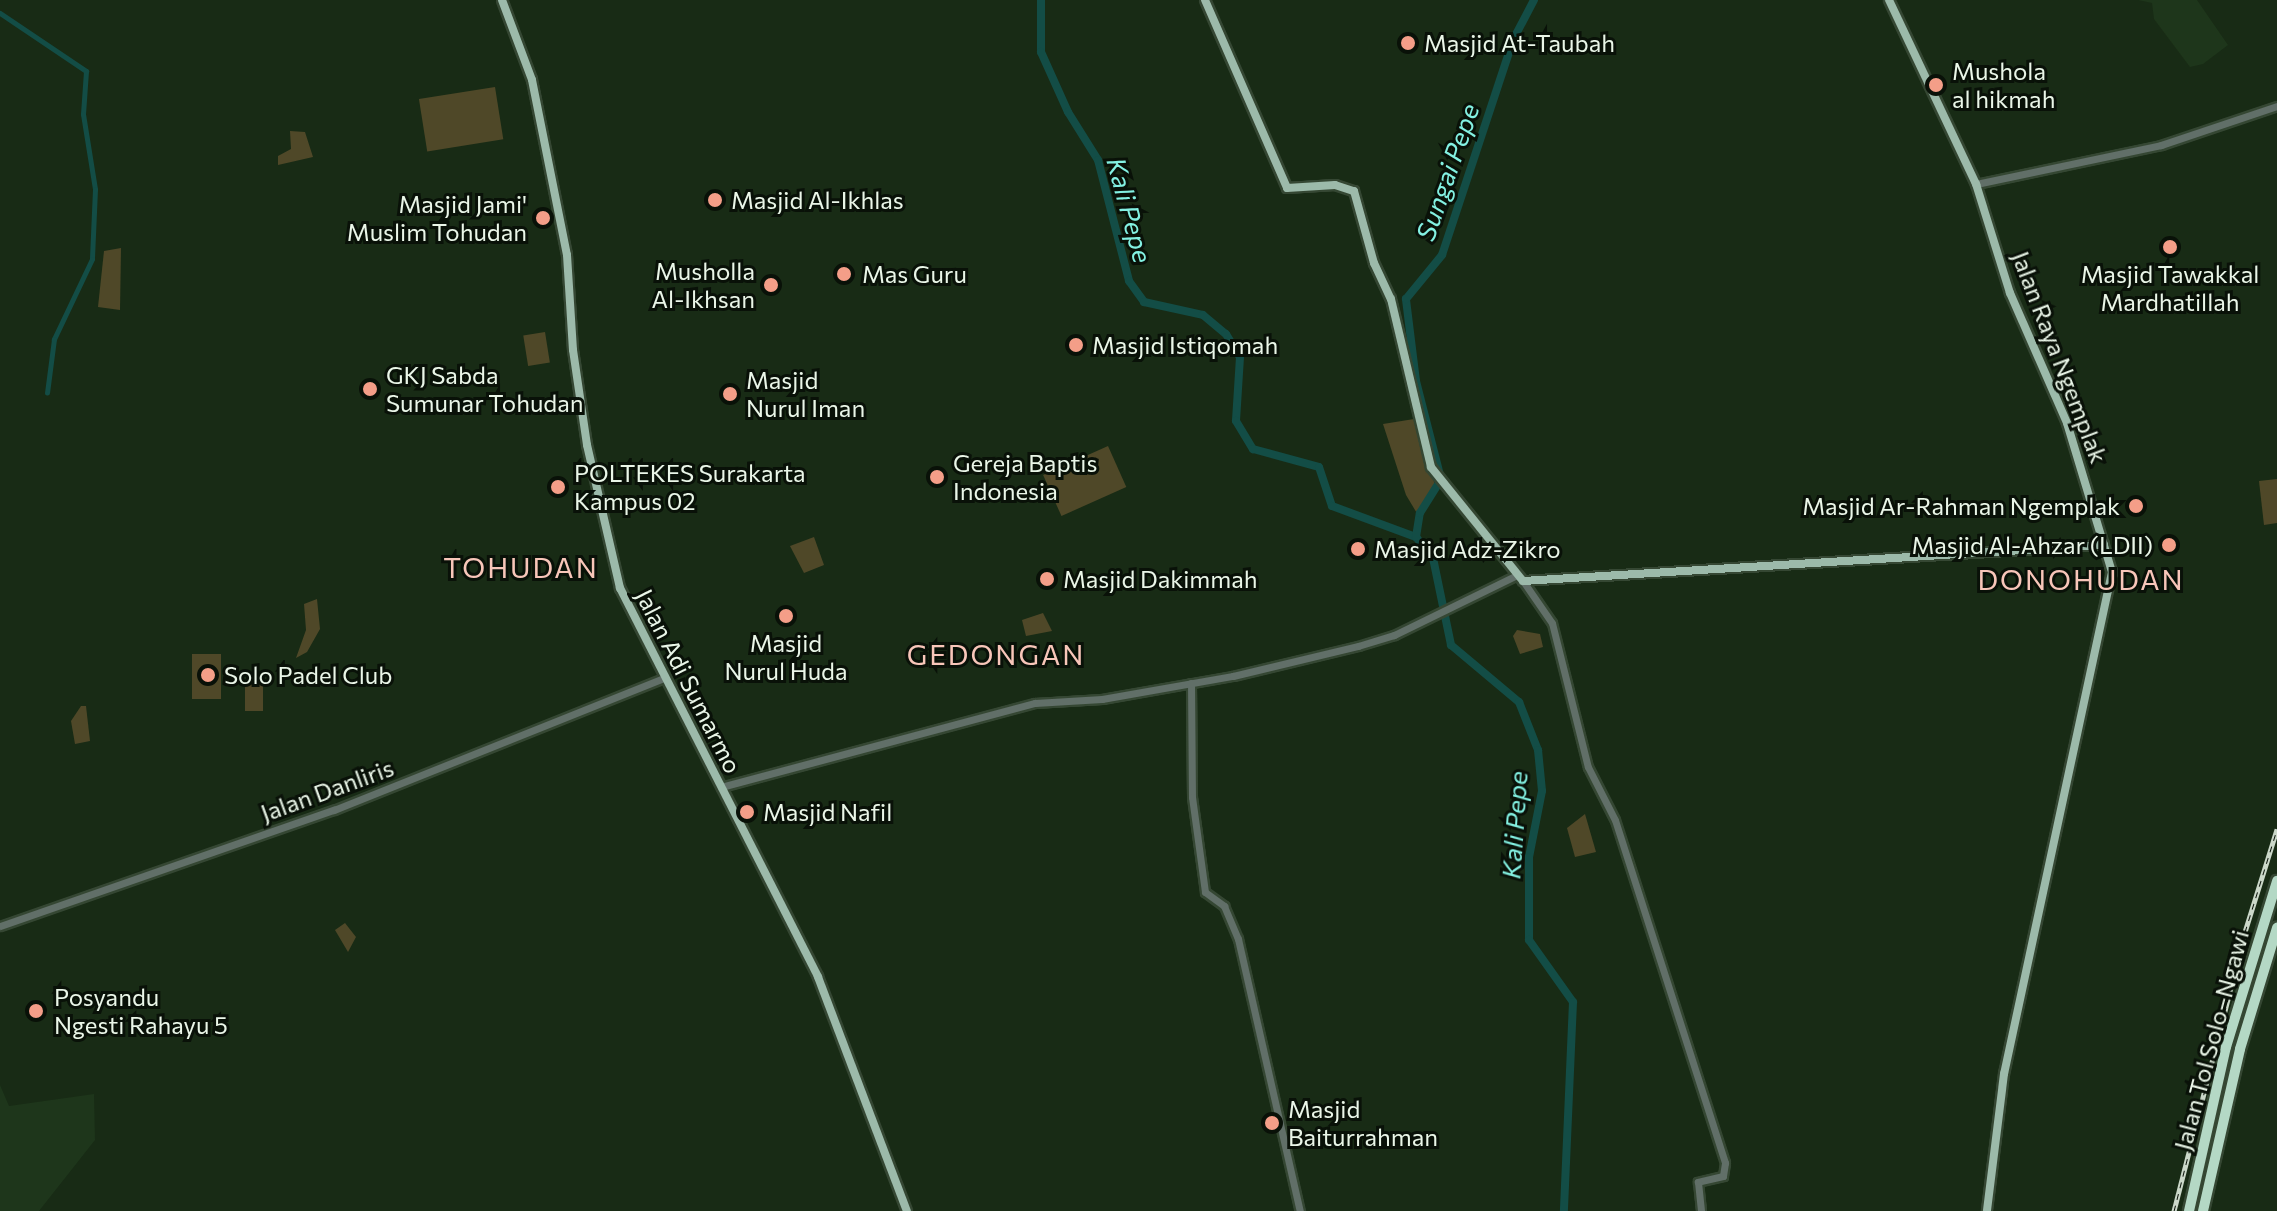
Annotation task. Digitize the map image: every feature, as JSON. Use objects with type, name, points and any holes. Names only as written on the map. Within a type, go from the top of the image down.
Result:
[{"type":"highway","name":"Jalan Tol Solo–Ngawi","points":[[2189,1211],[2226,1047],[2277,881]]},
{"type":"highway","name":"Jalan Tol Solo–Ngawi","points":[[2203,1211],[2240,1049],[2277,928]]},
{"type":"main road","name":"Jalan Adi Sumarmo","points":[[502,0],[532,80],[567,255],[573,350],[587,445],[618,581],[664,678],[831,1005],[907,1211]]},
{"type":"main road","points":[[1205,0],[1287,188],[1345,186],[1358,198],[1442,484],[1520,578],[2104,545]]},
{"type":"main road","name":"Jalan Raya Ngemplak","points":[[1889,0],[1976,184],[2010,293],[2067,423],[2112,572],[2004,1074],[1987,1211]]},
{"type":"street","points":[[1976,184],[2198,133],[2277,106]]},
{"type":"street","points":[[721,787],[1035,703],[1102,699],[1358,646],[1520,578],[1552,623],[1588,767],[1615,820],[1725,1163],[1723,1176],[1698,1182],[1701,1211]]},
{"type":"street","name":"Jalan Danliris","points":[[0,926],[341,808],[664,678]]},
{"type":"street","points":[[1191,683],[1192,797],[1205,892],[1224,906],[1238,939],[1300,1211]]},
{"type":"shaded area","points":[[2138,0],[2197,0],[2228,45],[2203,64],[2190,67],[2154,19],[2152,3]]},
{"type":"shaded area","points":[[495,87],[503,139],[427,151],[419,99]]},
{"type":"shaded area","points":[[290,131],[305,132],[313,157],[278,165],[278,156],[291,149]]},
{"type":"shaded area","points":[[121,248],[120,310],[98,307],[104,251]]},
{"type":"shaded area","points":[[545,332],[550,363],[528,366],[523,335]]},
{"type":"shaded area","points":[[1414,419],[1435,485],[1418,515],[1406,495],[1383,424]]},
{"type":"shaded area","points":[[1108,446],[1126,487],[1061,516],[1043,475]]},
{"type":"shaded area","points":[[2277,479],[2277,523],[2264,525],[2259,481]]},
{"type":"shaded area","points":[[814,537],[824,565],[804,573],[790,546]]},
{"type":"shaded area","points":[[317,599],[320,629],[307,652],[296,658],[306,630],[304,604]]},
{"type":"shaded area","points":[[1043,613],[1052,631],[1026,636],[1022,620]]},
{"type":"shaded area","points":[[1517,630],[1540,634],[1543,647],[1520,654],[1513,636]]},
{"type":"shaded area","name":"Solo Padel Club","points":[[192,654],[221,654],[221,699],[192,699]]},
{"type":"shaded area","points":[[245,681],[263,681],[263,711],[245,711]]},
{"type":"shaded area","points":[[81,706],[86,706],[90,741],[75,744],[71,721]]},
{"type":"shaded area","points":[[1585,814],[1596,852],[1575,857],[1567,828]]},
{"type":"shaded area","points":[[345,923],[356,937],[348,952],[335,930]]},
{"type":"shaded area","points":[[0,1085],[9,1106],[94,1094],[95,1140],[39,1211],[0,1211]]},
{"type":"waterway","name":"Kali Pepe","points":[[1041,0],[1041,52],[1068,112],[1098,160],[1129,281],[1144,302],[1203,315],[1226,334],[1240,357],[1236,421],[1253,449],[1319,467],[1332,506],[1416,537],[1433,558],[1451,645],[1519,702],[1538,750],[1542,791],[1529,857],[1529,940],[1573,1002],[1564,1211]]},
{"type":"waterway","name":"Sungai Pepe","points":[[1416,537],[1420,513],[1441,479],[1416,381],[1406,299],[1442,255],[1513,40],[1534,0]]},
{"type":"waterway","points":[[0,13],[86,71],[83,114],[95,189],[92,259],[54,339],[47,393]]},
{"type":"railway","points":[[2174,1211],[2245,932],[2277,829]]},
{"type":"place","name":"Masjid At-Taubah","points":[[1408,43]]},
{"type":"place","name":"Mushola al hikmah","points":[[1936,85]]},
{"type":"place","name":"Masjid Al-Ikhlas","points":[[715,200]]},
{"type":"place","name":"Masjid Jami' Muslim Tohudan","points":[[543,218]]},
{"type":"place","name":"Masjid Tawakkal Mardhatillah","points":[[2170,247]]},
{"type":"place","name":"Mas Guru","points":[[844,274]]},
{"type":"place","name":"Musholla Al-Ikhsan","points":[[771,285]]},
{"type":"place","name":"Masjid Istiqomah","points":[[1076,345]]},
{"type":"place","name":"GKJ Sabda Sumunar Tohudan","points":[[370,389]]},
{"type":"place","name":"Masjid Nurul Iman","points":[[730,394]]},
{"type":"place","name":"Gereja Baptis Indonesia","points":[[937,477]]},
{"type":"place","name":"POLTEKES Surakarta Kampus 02","points":[[558,487]]},
{"type":"place","name":"Masjid Ar-Rahman Ngemplak","points":[[2136,506]]},
{"type":"place","name":"Masjid Al-Ahzar (LDII)","points":[[2169,545]]},
{"type":"place","name":"Masjid Adz-Zikro","points":[[1358,549]]},
{"type":"place","name":"Masjid Dakimmah","points":[[1047,579]]},
{"type":"place","name":"Masjid Nurul Huda","points":[[786,616]]},
{"type":"place","name":"Solo Padel Club","points":[[208,675]]},
{"type":"place","name":"Masjid Nafil","points":[[747,812]]},
{"type":"place","name":"Posyandu Ngesti Rahayu 5","points":[[36,1011]]},
{"type":"place","name":"Masjid Baiturrahman","points":[[1272,1123]]},
{"type":"district","name":"TOHUDAN","points":[[521,567]]},
{"type":"district","name":"DONOHUDAN","points":[[2081,579]]},
{"type":"district","name":"GEDONGAN","points":[[996,654]]}]
